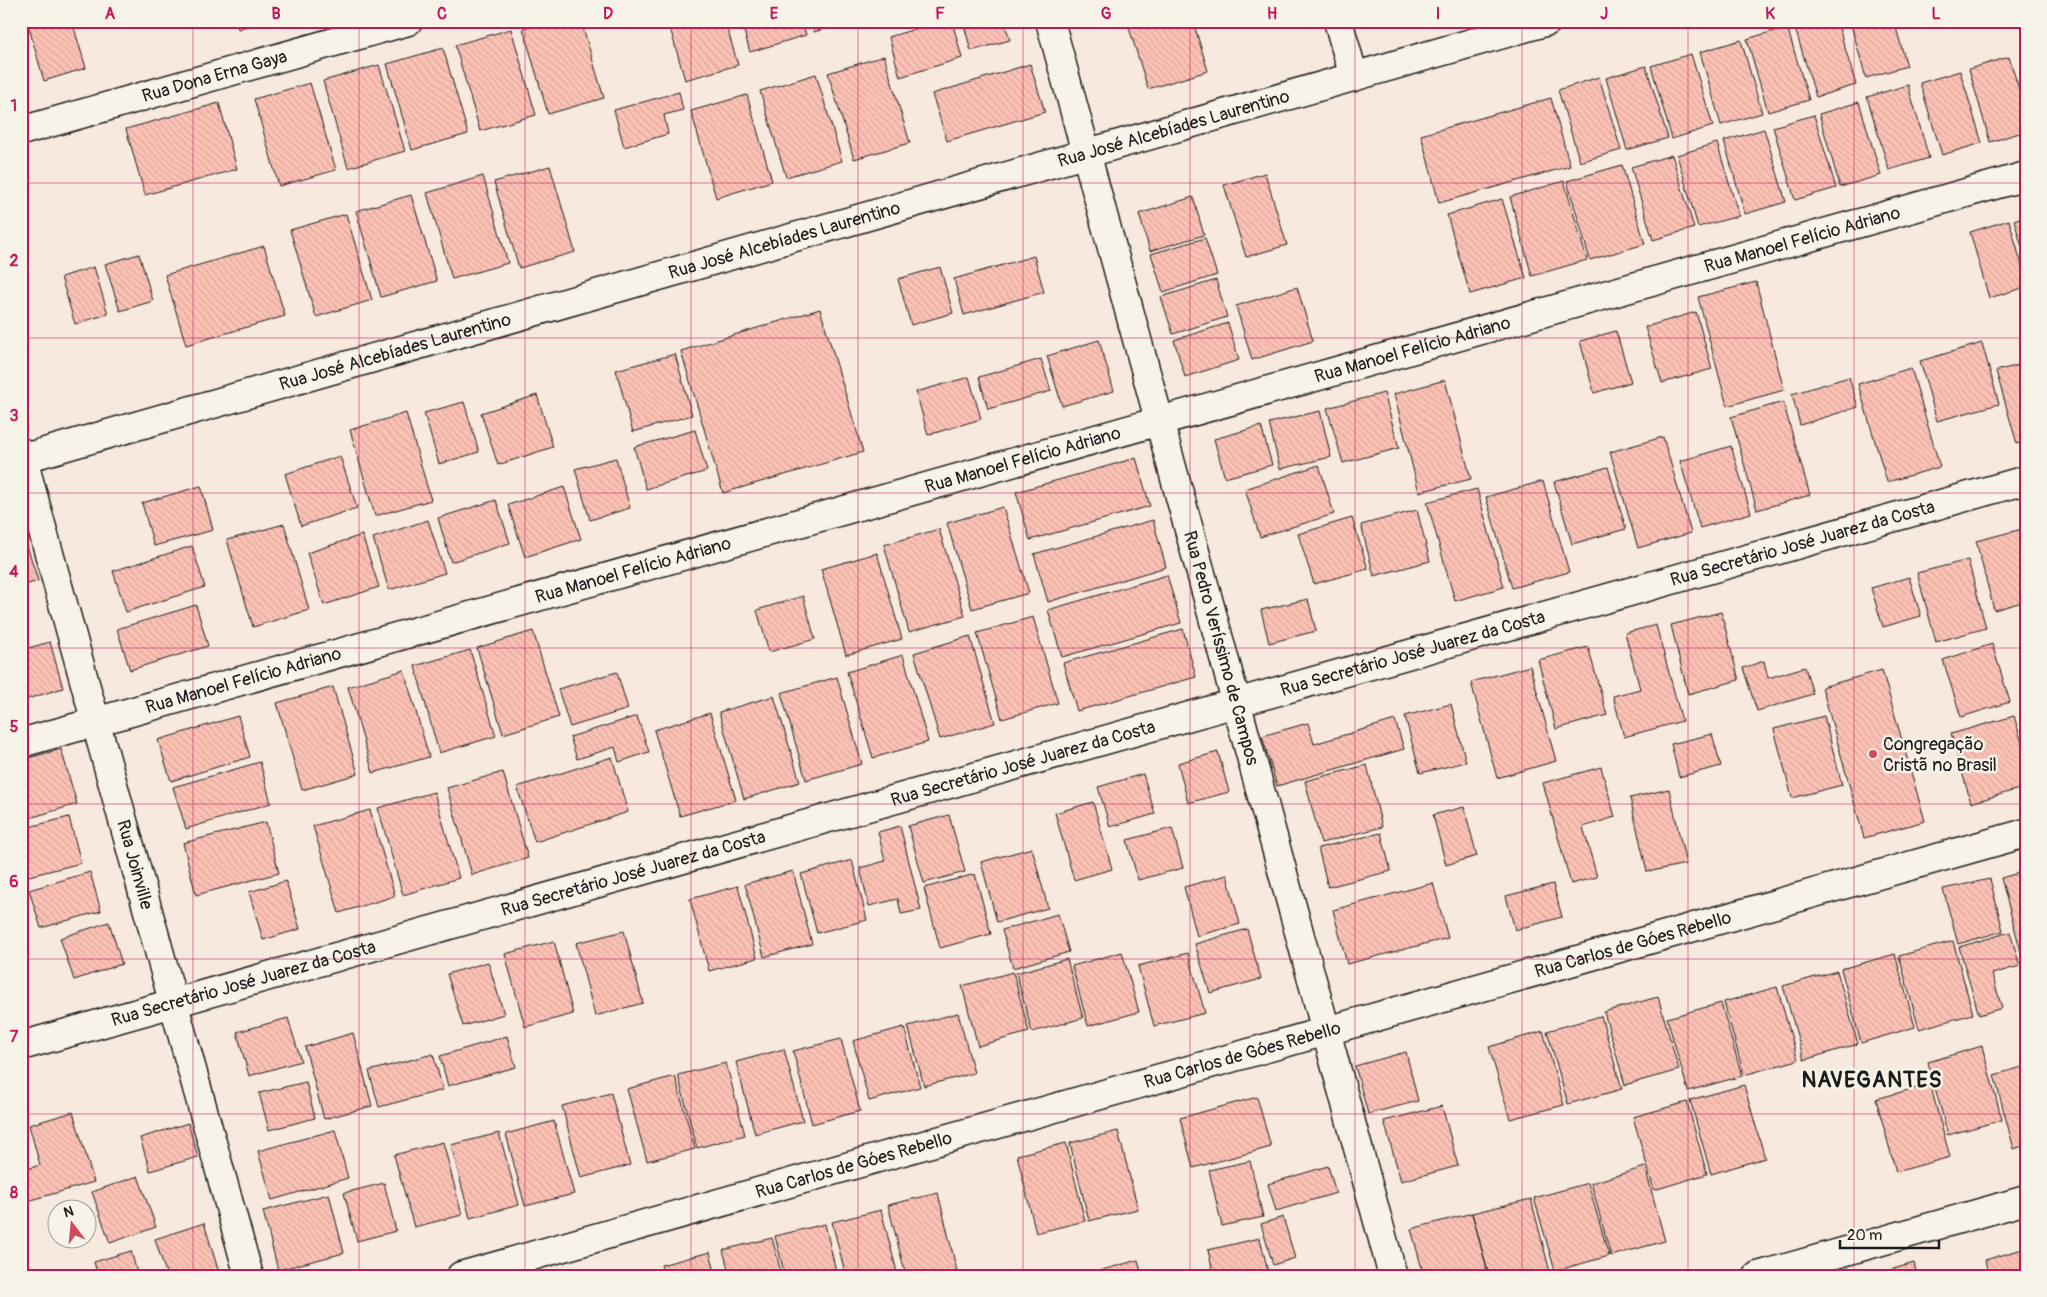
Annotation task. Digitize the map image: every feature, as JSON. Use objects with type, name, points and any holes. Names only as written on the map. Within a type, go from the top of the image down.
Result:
[{"type":"street","name":"Rua Dona Erna Gaya","points":[[21,131],[408,21]]},
{"type":"street","name":"Rua Pedro Veríssimo de Campos","points":[[1050,21],[1393,1276]]},
{"type":"street","points":[[1338,21],[1354,77]]},
{"type":"street","name":"Rua José Alcebíades Laurentino","points":[[22,457],[1548,21]]},
{"type":"street","name":"Rua Manoel Felício Adriano","points":[[21,743],[2026,176]]},
{"type":"street","name":"Rua Joinville","points":[[22,457],[249,1276]]},
{"type":"street","name":"Rua Secretário José Juarez da Costa","points":[[21,1046],[2026,480]]},
{"type":"street","name":"Rua Carlos de Góes Rebello","points":[[461,1276],[2026,833]]},
{"type":"street","points":[[1758,1276],[2026,1200]]},
{"type":"building","points":[[35,21],[72,21],[86,68],[44,81],[28,24]]},
{"type":"building","points":[[236,21],[263,21],[238,29]]},
{"type":"building","points":[[547,21],[581,21],[604,98],[548,114],[523,28]]},
{"type":"building","points":[[668,21],[725,21],[738,65],[685,80]]},
{"type":"building","points":[[741,21],[802,21],[806,35],[750,52]]},
{"type":"building","points":[[811,21],[849,21],[814,32]]},
{"type":"building","points":[[941,21],[952,21],[962,58],[900,77],[889,37]]},
{"type":"building","points":[[963,21],[1004,21],[1010,40],[971,51]]},
{"type":"building","points":[[1127,21],[1193,21],[1208,71],[1148,89]]},
{"type":"building","points":[[1806,21],[1837,21],[1856,85],[1816,97],[1794,25]]},
{"type":"building","points":[[1850,21],[1894,21],[1907,66],[1866,78]]},
{"type":"building","points":[[1787,27],[1809,100],[1768,112],[1747,39]]},
{"type":"building","points":[[511,29],[536,115],[480,131],[455,45]]},
{"type":"building","points":[[1741,40],[1762,113],[1721,125],[1700,52]]},
{"type":"building","points":[[443,48],[468,134],[412,150],[387,64]]},
{"type":"building","points":[[1691,54],[1713,126],[1672,139],[1651,66]]},
{"type":"building","points":[[884,56],[910,143],[854,159],[828,73]]},
{"type":"building","points":[[2009,57],[2026,112],[2026,131],[1990,142],[1969,69]]},
{"type":"building","points":[[1030,64],[1045,112],[947,141],[932,94]]},
{"type":"building","points":[[379,65],[405,151],[348,168],[323,81]]},
{"type":"building","points":[[1646,66],[1668,138],[1627,150],[1606,78]]},
{"type":"building","points":[[1960,71],[1982,143],[1942,155],[1920,83]]},
{"type":"building","points":[[816,74],[842,161],[786,177],[760,91]]},
{"type":"building","points":[[1599,77],[1621,150],[1580,162],[1558,90]]},
{"type":"building","points":[[310,83],[336,170],[279,186],[254,99]]},
{"type":"building","points":[[1908,85],[1929,158],[1889,170],[1867,97]]},
{"type":"building","points":[[679,92],[683,110],[664,115],[668,134],[624,147],[614,110]]},
{"type":"building","points":[[747,95],[772,181],[716,198],[691,111]]},
{"type":"building","points":[[1551,98],[1570,166],[1439,203],[1421,135]]},
{"type":"building","points":[[1859,102],[1881,175],[1840,187],[1819,114]]},
{"type":"building","points":[[219,103],[237,169],[145,195],[126,129]]},
{"type":"building","points":[[1814,115],[1836,188],[1795,200],[1773,127]]},
{"type":"building","points":[[1764,129],[1786,202],[1745,214],[1724,141]]},
{"type":"building","points":[[1717,143],[1739,216],[1698,227],[1677,155]]},
{"type":"building","points":[[1672,155],[1694,228],[1653,240],[1631,167]]},
{"type":"building","points":[[1622,165],[1645,244],[1590,260],[1567,181]]},
{"type":"building","points":[[550,166],[575,252],[519,268],[494,182]]},
{"type":"building","points":[[1265,173],[1287,245],[1246,257],[1224,185]]},
{"type":"building","points":[[483,176],[508,263],[452,279],[427,193]]},
{"type":"building","points":[[1564,181],[1587,260],[1532,276],[1510,197]]},
{"type":"building","points":[[411,195],[437,281],[381,297],[356,211]]},
{"type":"building","points":[[1193,197],[1204,235],[1150,251],[1139,214]]},
{"type":"building","points":[[1502,199],[1526,278],[1470,294],[1447,215]]},
{"type":"building","points":[[346,214],[372,300],[316,317],[290,230]]},
{"type":"building","points":[[2026,216],[2026,261],[2014,220]]},
{"type":"building","points":[[2009,220],[2026,280],[2026,287],[1989,298],[1970,232]]},
{"type":"building","points":[[1205,238],[1217,275],[1163,292],[1151,254]]},
{"type":"building","points":[[264,246],[285,316],[186,345],[165,275]]},
{"type":"building","points":[[139,254],[153,301],[120,311],[105,264]]},
{"type":"building","points":[[1034,256],[1044,292],[964,315],[954,279]]},
{"type":"building","points":[[94,267],[108,314],[75,324],[61,277]]},
{"type":"building","points":[[940,267],[953,313],[911,325],[898,279]]},
{"type":"building","points":[[1216,280],[1227,317],[1173,334],[1161,297]]},
{"type":"building","points":[[1756,282],[1784,390],[1727,406],[1698,297]]},
{"type":"building","points":[[1297,287],[1313,341],[1252,360],[1236,306]]},
{"type":"building","points":[[820,309],[863,452],[723,493],[681,351]]},
{"type":"building","points":[[1696,312],[1712,369],[1662,383],[1645,327]]},
{"type":"building","points":[[1228,323],[1239,360],[1185,377],[1174,340]]},
{"type":"building","points":[[1616,331],[1631,382],[1594,393],[1580,341]]},
{"type":"building","points":[[1099,340],[1114,391],[1062,406],[1047,356]]},
{"type":"building","points":[[1982,343],[1999,404],[1937,421],[1920,361]]},
{"type":"building","points":[[675,354],[692,415],[633,432],[616,370]]},
{"type":"building","points":[[1041,359],[1051,391],[988,409],[979,377]]},
{"type":"building","points":[[2026,363],[2026,441],[2017,444],[1996,371]]},
{"type":"building","points":[[1911,368],[1940,467],[1887,482],[1858,384]]},
{"type":"building","points":[[969,377],[981,419],[928,435],[916,392]]},
{"type":"building","points":[[1849,377],[1858,407],[1800,425],[1792,394]]},
{"type":"building","points":[[1445,380],[1471,479],[1419,492],[1394,394]]},
{"type":"building","points":[[1384,393],[1399,448],[1343,463],[1327,408]]},
{"type":"building","points":[[537,395],[553,447],[498,465],[481,413]]},
{"type":"building","points":[[464,402],[479,452],[439,464],[424,413]]},
{"type":"building","points":[[1783,402],[1810,495],[1757,510],[1731,417]]},
{"type":"building","points":[[1320,411],[1331,457],[1280,469],[1269,423]]},
{"type":"building","points":[[406,413],[431,500],[375,516],[350,430]]},
{"type":"building","points":[[1261,426],[1272,465],[1225,478],[1214,439]]},
{"type":"building","points":[[695,430],[707,471],[646,489],[634,447]]},
{"type":"building","points":[[1663,437],[1691,533],[1638,548],[1610,452]]},
{"type":"building","points":[[1731,446],[1751,513],[1700,528],[1680,461]]},
{"type":"building","points":[[340,456],[357,508],[301,526],[285,474]]},
{"type":"building","points":[[616,458],[630,508],[590,520],[575,469]]},
{"type":"building","points":[[1136,458],[1150,506],[1030,540],[1016,492]]},
{"type":"building","points":[[1319,465],[1334,514],[1260,537],[1245,489]]},
{"type":"building","points":[[1608,467],[1626,529],[1572,544],[1554,482]]},
{"type":"building","points":[[1543,481],[1569,572],[1512,588],[1486,497]]},
{"type":"building","points":[[201,486],[213,530],[154,546],[142,503]]},
{"type":"building","points":[[564,487],[581,539],[525,557],[508,505]]},
{"type":"building","points":[[1477,489],[1504,587],[1455,601],[1427,502]]},
{"type":"building","points":[[496,500],[510,543],[451,562],[438,518]]},
{"type":"building","points":[[1003,507],[1029,593],[972,609],[947,523]]},
{"type":"building","points":[[1417,510],[1430,561],[1374,576],[1361,525]]},
{"type":"building","points":[[1352,518],[1368,569],[1314,584],[1298,534]]},
{"type":"building","points":[[428,520],[445,573],[389,590],[373,538]]},
{"type":"building","points":[[1153,520],[1166,567],[1048,602],[1034,554]]},
{"type":"building","points":[[284,524],[309,610],[253,627],[227,540]]},
{"type":"building","points":[[2026,528],[2026,601],[1994,610],[1976,541]]},
{"type":"building","points":[[939,529],[965,616],[909,632],[884,545]]},
{"type":"building","points":[[362,535],[379,587],[324,605],[307,553]]},
{"type":"building","points":[[25,539],[38,581],[21,586],[21,540]]},
{"type":"building","points":[[192,546],[205,587],[126,612],[113,571]]},
{"type":"building","points":[[877,553],[902,639],[846,655],[821,569]]},
{"type":"building","points":[[1968,560],[1986,628],[1936,642],[1917,573]]},
{"type":"building","points":[[1167,575],[1181,623],[1062,657],[1048,610]]},
{"type":"building","points":[[1909,577],[1921,616],[1883,627],[1871,588]]},
{"type":"building","points":[[803,596],[815,639],[769,652],[757,610]]},
{"type":"building","points":[[1308,599],[1316,631],[1269,643],[1261,610]]},
{"type":"building","points":[[196,605],[208,646],[130,670],[117,629]]},
{"type":"building","points":[[1721,612],[1739,680],[1688,694],[1671,625]]},
{"type":"building","points":[[1033,617],[1058,703],[1002,719],[977,633]]},
{"type":"building","points":[[1656,625],[1682,721],[1624,737],[1613,696],[1640,689],[1625,633]]},
{"type":"building","points":[[1183,629],[1196,677],[1077,711],[1063,663]]},
{"type":"building","points":[[533,631],[559,717],[503,734],[477,648]]},
{"type":"building","points":[[970,636],[995,723],[940,739],[914,653]]},
{"type":"building","points":[[50,642],[63,688],[21,701],[21,650]]},
{"type":"building","points":[[1992,644],[2010,702],[1961,717],[1943,660]]},
{"type":"building","points":[[1588,647],[1607,715],[1556,729],[1538,660]]},
{"type":"building","points":[[470,650],[496,736],[439,753],[415,666]]},
{"type":"building","points":[[903,655],[928,742],[873,758],[847,672]]},
{"type":"building","points":[[1764,661],[1768,678],[1805,667],[1813,694],[1757,711],[1743,668]]},
{"type":"building","points":[[1530,666],[1556,761],[1497,778],[1471,682]]},
{"type":"building","points":[[404,670],[429,757],[373,773],[348,687]]},
{"type":"building","name":"Congregação Cristã no Brasil","points":[[1882,670],[1925,821],[1864,838],[1822,687]]},
{"type":"building","points":[[617,672],[628,709],[570,727],[558,689]]},
{"type":"building","points":[[837,677],[862,764],[806,780],[781,693]]},
{"type":"building","points":[[333,687],[358,774],[302,790],[277,703]]},
{"type":"building","points":[[774,696],[800,782],[744,799],[719,712]]},
{"type":"building","points":[[1451,704],[1466,762],[1420,773],[1405,716]]},
{"type":"building","points":[[710,713],[736,800],[680,816],[654,730]]},
{"type":"building","points":[[238,716],[250,757],[171,781],[158,740]]},
{"type":"building","points":[[637,716],[649,752],[619,762],[615,747],[577,759],[570,737]]},
{"type":"building","points":[[1824,716],[1842,785],[1792,798],[1774,729]]},
{"type":"building","points":[[2014,716],[2026,757],[2026,787],[1971,803],[1951,734]]},
{"type":"building","points":[[1395,720],[1404,749],[1277,786],[1262,736],[1308,723],[1314,744]]},
{"type":"building","points":[[1712,734],[1721,766],[1679,777],[1671,744]]},
{"type":"building","points":[[61,749],[77,804],[23,820],[21,760]]},
{"type":"building","points":[[1218,752],[1229,792],[1188,803],[1178,763]]},
{"type":"building","points":[[612,757],[628,812],[535,842],[517,787]]},
{"type":"building","points":[[260,762],[271,803],[186,829],[173,787]]},
{"type":"building","points":[[1367,765],[1382,827],[1321,843],[1305,781]]},
{"type":"building","points":[[1601,767],[1615,817],[1583,827],[1597,877],[1571,884],[1543,783]]},
{"type":"building","points":[[503,772],[528,858],[472,875],[447,788]]},
{"type":"building","points":[[1143,774],[1155,814],[1110,827],[1098,787]]},
{"type":"building","points":[[1669,789],[1686,864],[1647,872],[1630,798]]},
{"type":"building","points":[[434,792],[459,878],[403,895],[378,808]]},
{"type":"building","points":[[1093,802],[1112,869],[1074,880],[1055,813]]},
{"type":"building","points":[[1464,807],[1477,856],[1446,865],[1433,815]]},
{"type":"building","points":[[370,810],[395,896],[339,913],[313,826]]},
{"type":"building","points":[[949,815],[965,872],[924,883],[908,826]]},
{"type":"building","points":[[69,817],[81,863],[21,878],[21,829]]},
{"type":"building","points":[[266,822],[279,873],[196,895],[183,843]]},
{"type":"building","points":[[900,826],[921,910],[901,914],[898,899],[869,906],[860,868],[885,861],[878,832]]},
{"type":"building","points":[[1172,828],[1183,868],[1138,880],[1127,840]]},
{"type":"building","points":[[1381,833],[1391,871],[1328,887],[1318,848]]},
{"type":"building","points":[[1032,848],[1048,908],[997,922],[981,862]]},
{"type":"building","points":[[852,860],[867,920],[817,933],[801,874]]},
{"type":"building","points":[[793,871],[812,944],[764,957],[745,884]]},
{"type":"building","points":[[2026,871],[2026,950],[2021,952],[2001,878]]},
{"type":"building","points":[[90,872],[101,911],[41,928],[29,890]]},
{"type":"building","points":[[975,874],[991,934],[940,948],[924,888]]},
{"type":"building","points":[[1227,875],[1240,924],[1197,936],[1184,887]]},
{"type":"building","points":[[1990,879],[2003,931],[1958,944],[1943,889]]},
{"type":"building","points":[[286,881],[300,929],[263,940],[249,892]]},
{"type":"building","points":[[1433,883],[1448,938],[1347,964],[1333,910]]},
{"type":"building","points":[[1553,884],[1562,917],[1515,930],[1506,896]]},
{"type":"building","points":[[738,886],[757,958],[709,971],[690,899]]},
{"type":"building","points":[[1058,914],[1069,952],[1013,968],[1002,930]]},
{"type":"building","points":[[109,922],[122,964],[74,980],[60,938]]},
{"type":"building","points":[[1247,929],[1261,979],[1210,993],[1195,944]]},
{"type":"building","points":[[624,931],[643,1003],[595,1016],[576,943]]},
{"type":"building","points":[[2010,932],[2020,966],[1992,974],[2002,1008],[1979,1015],[1959,947]]},
{"type":"building","points":[[554,941],[573,1014],[525,1027],[505,954]]},
{"type":"building","points":[[1953,941],[1973,1014],[1919,1029],[1899,956]]},
{"type":"building","points":[[1122,952],[1139,1012],[1088,1026],[1072,966]]},
{"type":"building","points":[[1188,953],[1205,1013],[1154,1026],[1138,966]]},
{"type":"building","points":[[1895,954],[1915,1027],[1861,1043],[1841,969]]},
{"type":"building","points":[[1067,959],[1083,1018],[1032,1032],[1016,973]]},
{"type":"building","points":[[488,962],[504,1014],[463,1026],[447,974]]},
{"type":"building","points":[[1837,971],[1858,1044],[1804,1060],[1783,986]]},
{"type":"building","points":[[1013,972],[1029,1032],[978,1046],[962,986]]},
{"type":"building","points":[[1777,987],[1798,1060],[1744,1075],[1724,1002]]},
{"type":"building","points":[[1658,997],[1679,1070],[1625,1085],[1604,1012]]},
{"type":"building","points":[[1721,1003],[1742,1076],[1688,1091],[1667,1018]]},
{"type":"building","points":[[958,1013],[974,1073],[924,1086],[908,1026]]},
{"type":"building","points":[[1601,1016],[1622,1089],[1568,1104],[1547,1031]]},
{"type":"building","points":[[288,1018],[301,1061],[249,1076],[237,1032]]},
{"type":"building","points":[[904,1027],[920,1087],[869,1101],[853,1041]]},
{"type":"building","points":[[1543,1031],[1564,1105],[1510,1119],[1489,1047]]},
{"type":"building","points":[[353,1033],[372,1106],[324,1119],[305,1047]]},
{"type":"building","points":[[507,1036],[516,1067],[448,1086],[440,1056]]},
{"type":"building","points":[[841,1039],[860,1111],[812,1124],[793,1051]]},
{"type":"building","points":[[1982,1046],[2002,1120],[1948,1135],[1928,1062]]},
{"type":"building","points":[[784,1049],[803,1121],[755,1134],[736,1062]]},
{"type":"building","points":[[1406,1052],[1418,1101],[1368,1114],[1355,1066]]},
{"type":"building","points":[[433,1054],[443,1090],[379,1107],[369,1071]]},
{"type":"building","points":[[726,1063],[745,1135],[697,1148],[678,1075]]},
{"type":"building","points":[[2026,1066],[2026,1145],[2014,1149],[1994,1075]]},
{"type":"building","points":[[675,1076],[695,1149],[647,1161],[627,1089]]},
{"type":"building","points":[[306,1082],[315,1118],[269,1130],[259,1093]]},
{"type":"building","points":[[1930,1084],[1950,1157],[1896,1172],[1876,1099]]},
{"type":"building","points":[[1744,1085],[1765,1158],[1711,1174],[1690,1100]]},
{"type":"building","points":[[611,1093],[630,1165],[581,1178],[562,1106]]},
{"type":"building","points":[[1257,1097],[1271,1147],[1193,1168],[1180,1118]]},
{"type":"building","points":[[1687,1102],[1707,1174],[1654,1190],[1633,1117]]},
{"type":"building","points":[[1442,1106],[1458,1166],[1401,1181],[1384,1121]]},
{"type":"building","points":[[73,1112],[94,1182],[21,1203],[21,1171],[40,1165],[29,1125]]},
{"type":"building","points":[[554,1121],[574,1194],[525,1206],[506,1134]]},
{"type":"building","points":[[188,1123],[198,1157],[150,1171],[140,1138]]},
{"type":"building","points":[[335,1130],[348,1178],[272,1200],[258,1151]]},
{"type":"building","points":[[1118,1131],[1138,1209],[1089,1221],[1070,1143]]},
{"type":"building","points":[[499,1133],[519,1205],[470,1218],[451,1145]]},
{"type":"building","points":[[443,1142],[462,1215],[414,1227],[394,1155]]},
{"type":"building","points":[[1066,1143],[1085,1221],[1036,1233],[1017,1155]]},
{"type":"building","points":[[1250,1161],[1263,1217],[1222,1226],[1209,1170]]},
{"type":"building","points":[[1328,1166],[1336,1193],[1276,1211],[1268,1184]]},
{"type":"building","points":[[1645,1167],[1665,1241],[1611,1256],[1591,1183]]},
{"type":"building","points":[[138,1176],[156,1227],[110,1243],[98,1209],[98,1200],[95,1200],[92,1192]]},
{"type":"building","points":[[384,1183],[396,1231],[357,1241],[344,1193]]},
{"type":"building","points":[[1588,1183],[1609,1256],[1555,1271],[1534,1198]]},
{"type":"building","points":[[938,1193],[957,1271],[939,1276],[906,1276],[888,1205]]},
{"type":"building","points":[[329,1194],[344,1253],[278,1270],[263,1211]]},
{"type":"building","points":[[1531,1199],[1551,1276],[1489,1276],[1472,1213]]},
{"type":"building","points":[[881,1210],[898,1276],[846,1276],[832,1222]]},
{"type":"building","points":[[1472,1213],[1489,1276],[1424,1276],[1411,1229]]},
{"type":"building","points":[[1283,1217],[1295,1258],[1273,1265],[1261,1224]]},
{"type":"building","points":[[204,1223],[220,1276],[167,1276],[155,1239]]},
{"type":"building","points":[[825,1224],[837,1276],[785,1276],[775,1236]]},
{"type":"building","points":[[772,1238],[782,1276],[730,1276],[723,1250]]},
{"type":"building","points":[[1260,1238],[1269,1276],[1214,1276],[1208,1250]]},
{"type":"building","points":[[2026,1248],[2026,1276],[1989,1276],[1985,1260]]},
{"type":"building","points":[[131,1251],[138,1276],[98,1276],[94,1262]]},
{"type":"building","points":[[710,1252],[716,1276],[664,1276],[661,1265]]},
{"type":"building","points":[[25,1253],[31,1276],[21,1276],[21,1254]]},
{"type":"building","points":[[1138,1260],[1142,1276],[1096,1276],[1095,1272]]},
{"type":"building","points":[[1914,1263],[1917,1276],[1869,1276]]},
{"type":"building","points":[[651,1269],[653,1276],[623,1276]]},
{"type":"place","name":"Congregação Cristã no Brasil","points":[[1873,754]]},
{"type":"district","name":"NAVEGANTES","points":[[1872,1079]]}]
